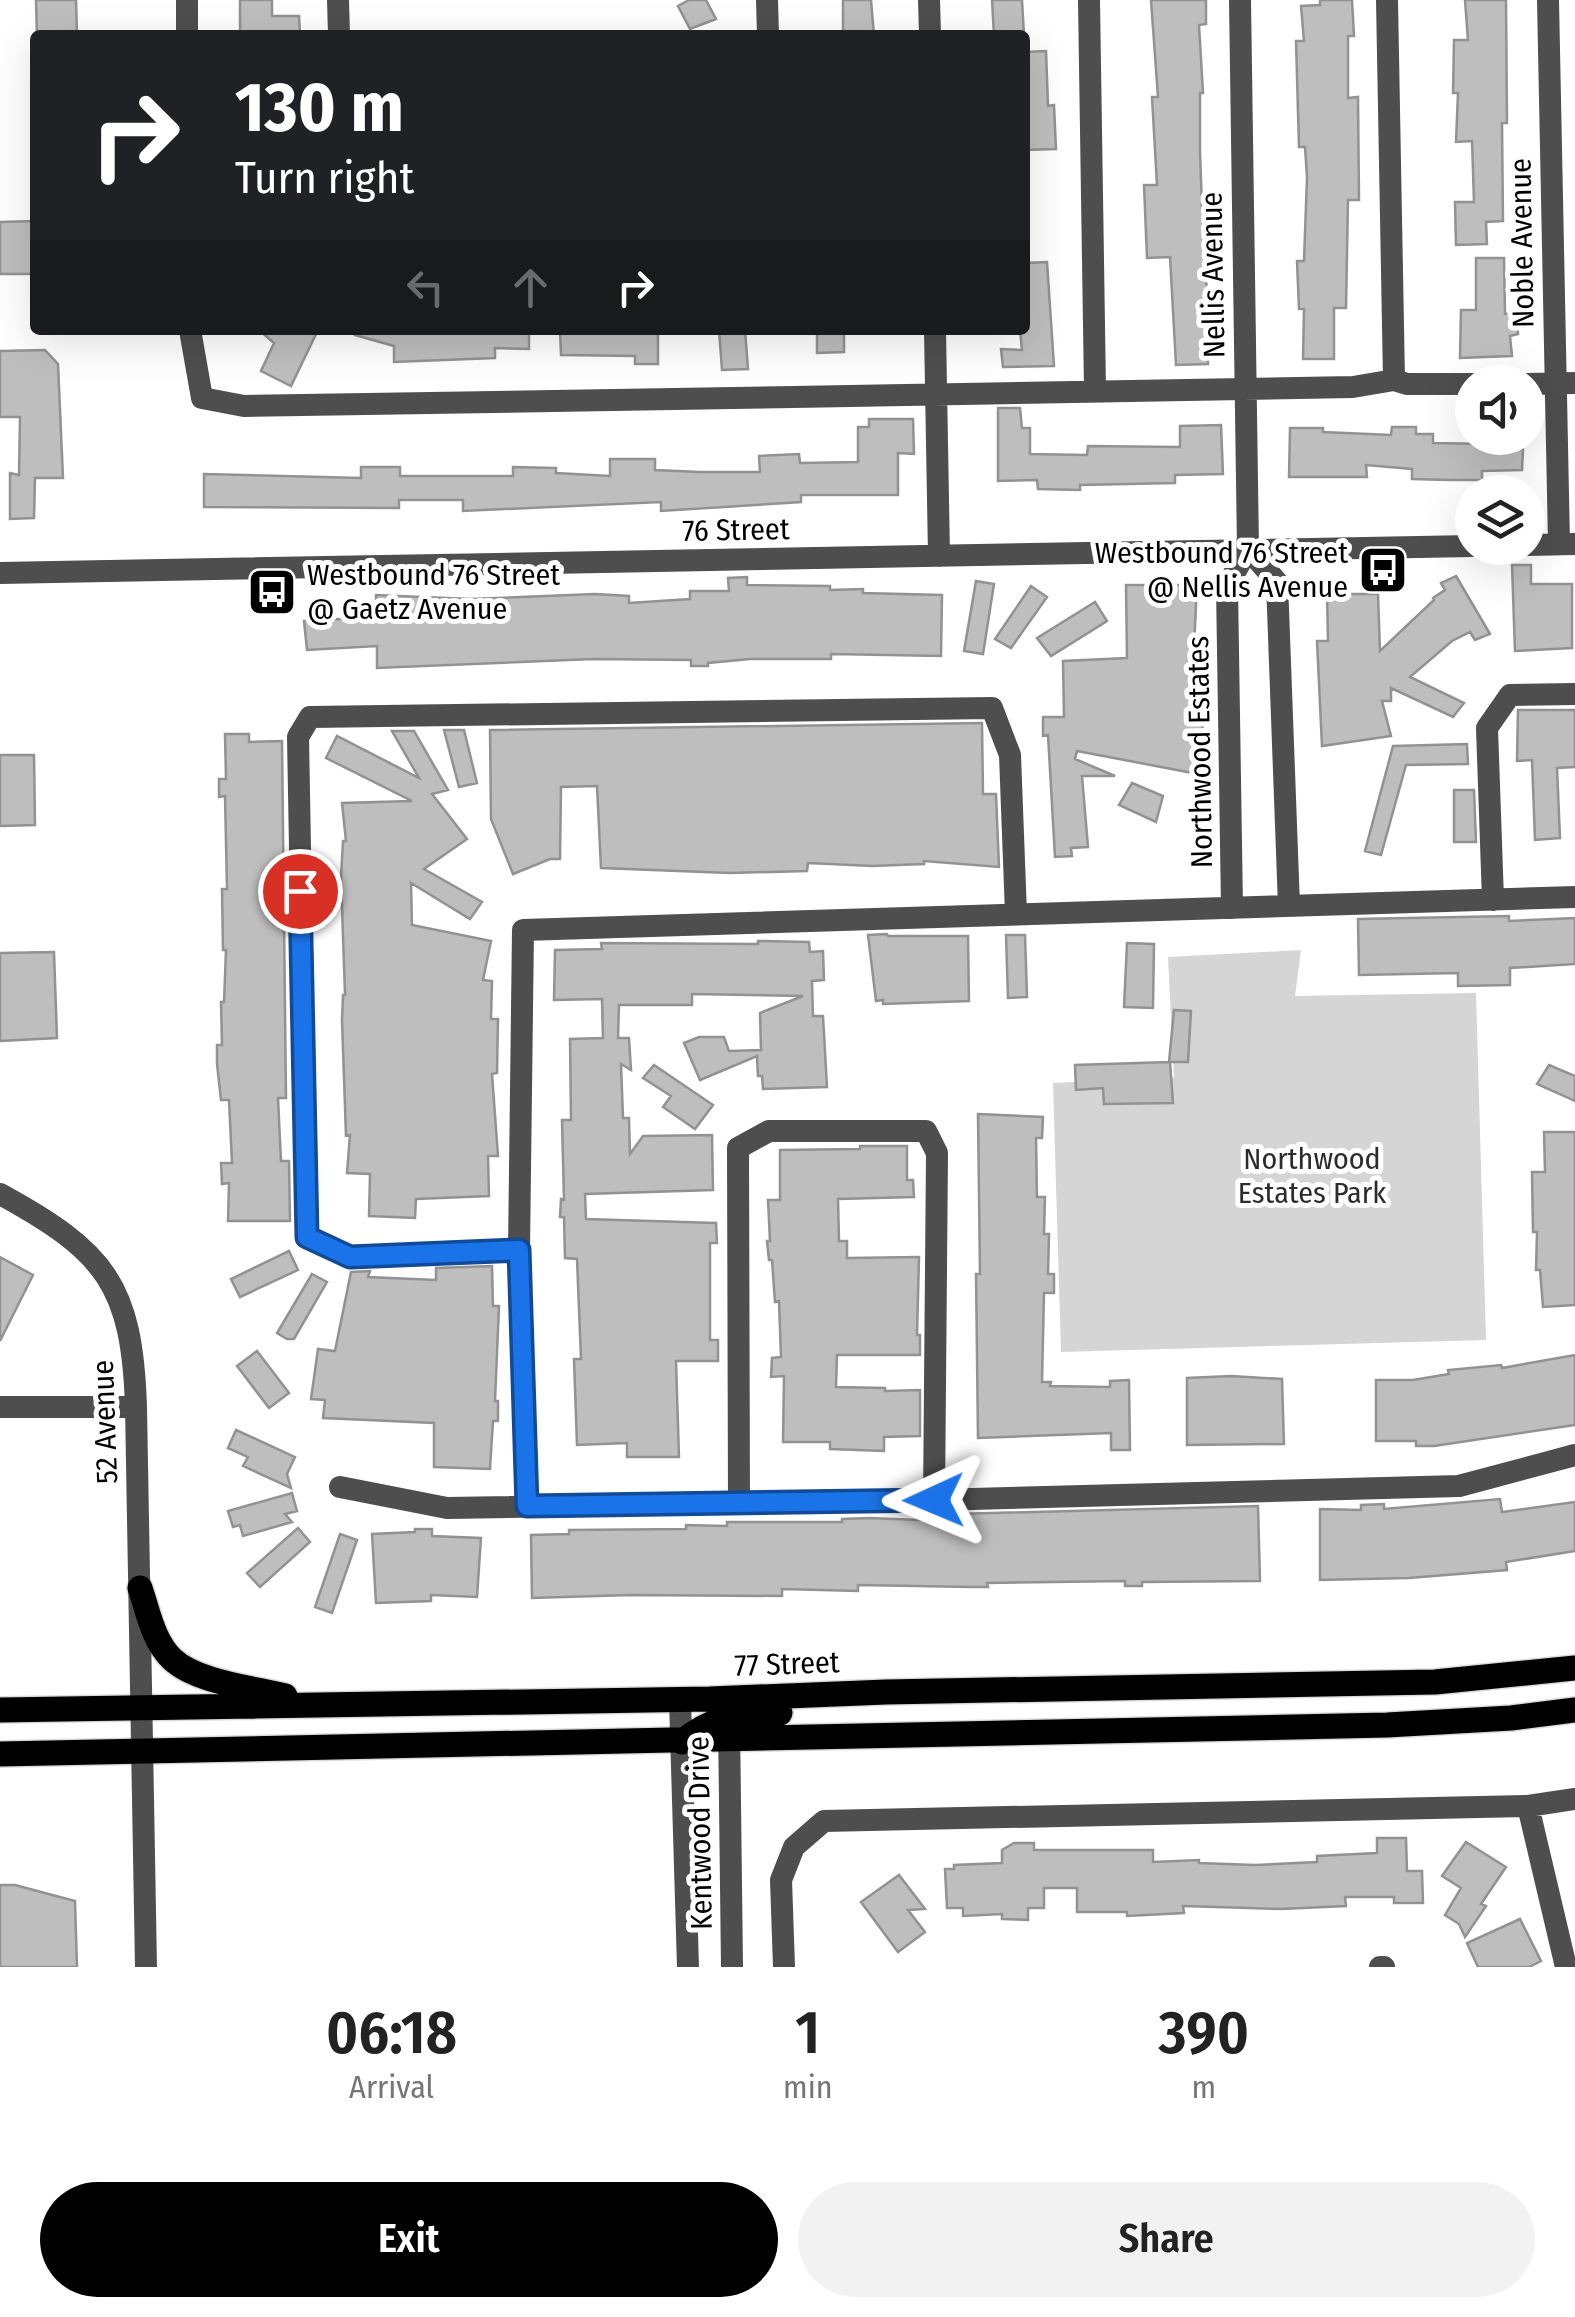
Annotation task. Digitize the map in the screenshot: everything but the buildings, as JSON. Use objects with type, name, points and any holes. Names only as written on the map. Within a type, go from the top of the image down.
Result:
[{"type":"main road","points":[[140,1588],[158,1638],[172,1659],[185,1668],[314,1704]]},
{"type":"main road","points":[[0,1754],[682,1742],[703,1724],[729,1718],[857,1707],[886,1692],[1435,1682],[1575,1668]]},
{"type":"main road","name":"77 Street","points":[[0,1710],[680,1700],[729,1718],[1387,1725],[1575,1710]]},
{"type":"street","points":[[187,0],[187,30]]},
{"type":"street","points":[[338,0],[339,30]]},
{"type":"street","points":[[767,0],[768,30]]},
{"type":"street","points":[[929,0],[930,30]]},
{"type":"street","points":[[1089,0],[1095,390]]},
{"type":"street","name":"Nellis Avenue","points":[[1240,0],[1248,549]]},
{"type":"street","points":[[1387,0],[1394,380]]},
{"type":"street","name":"Noble Avenue","points":[[1548,0],[1564,234],[1567,544]]},
{"type":"street","points":[[191,335],[202,398],[244,406],[1353,387],[1394,380],[1406,384],[1455,384]]},
{"type":"street","points":[[935,335],[939,556]]},
{"type":"street","name":"76 Street","points":[[0,574],[1455,546]]},
{"type":"street","points":[[1248,549],[1277,582],[1288,906]]},
{"type":"street","name":"Northwood Estates","points":[[1232,908],[1227,586],[1248,549]]},
{"type":"street","points":[[1493,900],[1486,728],[1510,694],[1575,694]]},
{"type":"street","points":[[519,1250],[350,1257],[307,1237],[298,738],[310,717],[992,708],[1010,755],[1016,914]]},
{"type":"street","points":[[527,1506],[519,1250],[524,930],[1575,897]]},
{"type":"street","points":[[738,1504],[738,1148],[769,1131],[926,1132],[937,1153],[934,1500]]},
{"type":"street","name":"52 Avenue","points":[[0,1194],[45,1218],[71,1238],[111,1281],[130,1328],[136,1407],[146,1967]]},
{"type":"street","points":[[0,1407],[136,1407]]},
{"type":"street","points":[[340,1487],[447,1508],[934,1500],[1459,1486],[1575,1455]]},
{"type":"street","name":"Kentwood Drive","points":[[680,1700],[688,1967]]},
{"type":"street","name":"Kentwood Drive","points":[[729,1718],[732,1967]]},
{"type":"street","points":[[784,1967],[781,1880],[794,1847],[824,1821],[1528,1806],[1575,1799]]},
{"type":"street","points":[[1528,1806],[1566,1967]]},
{"type":"green space","name":"Northwood Estates Park","points":[[1301,950],[1295,996],[1476,993],[1486,1340],[1061,1352],[1053,1083],[1174,1077],[1168,957]]},
{"type":"place","name":"Westbound 76 Street @ Nellis Avenue","points":[[1383,570]]},
{"type":"place","name":"Westbound 76 Street @ Gaetz Avenue","points":[[272,592]]},
{"type":"route","points":[[300,891],[307,1237],[350,1257],[519,1250],[527,1506],[934,1500]]}]
